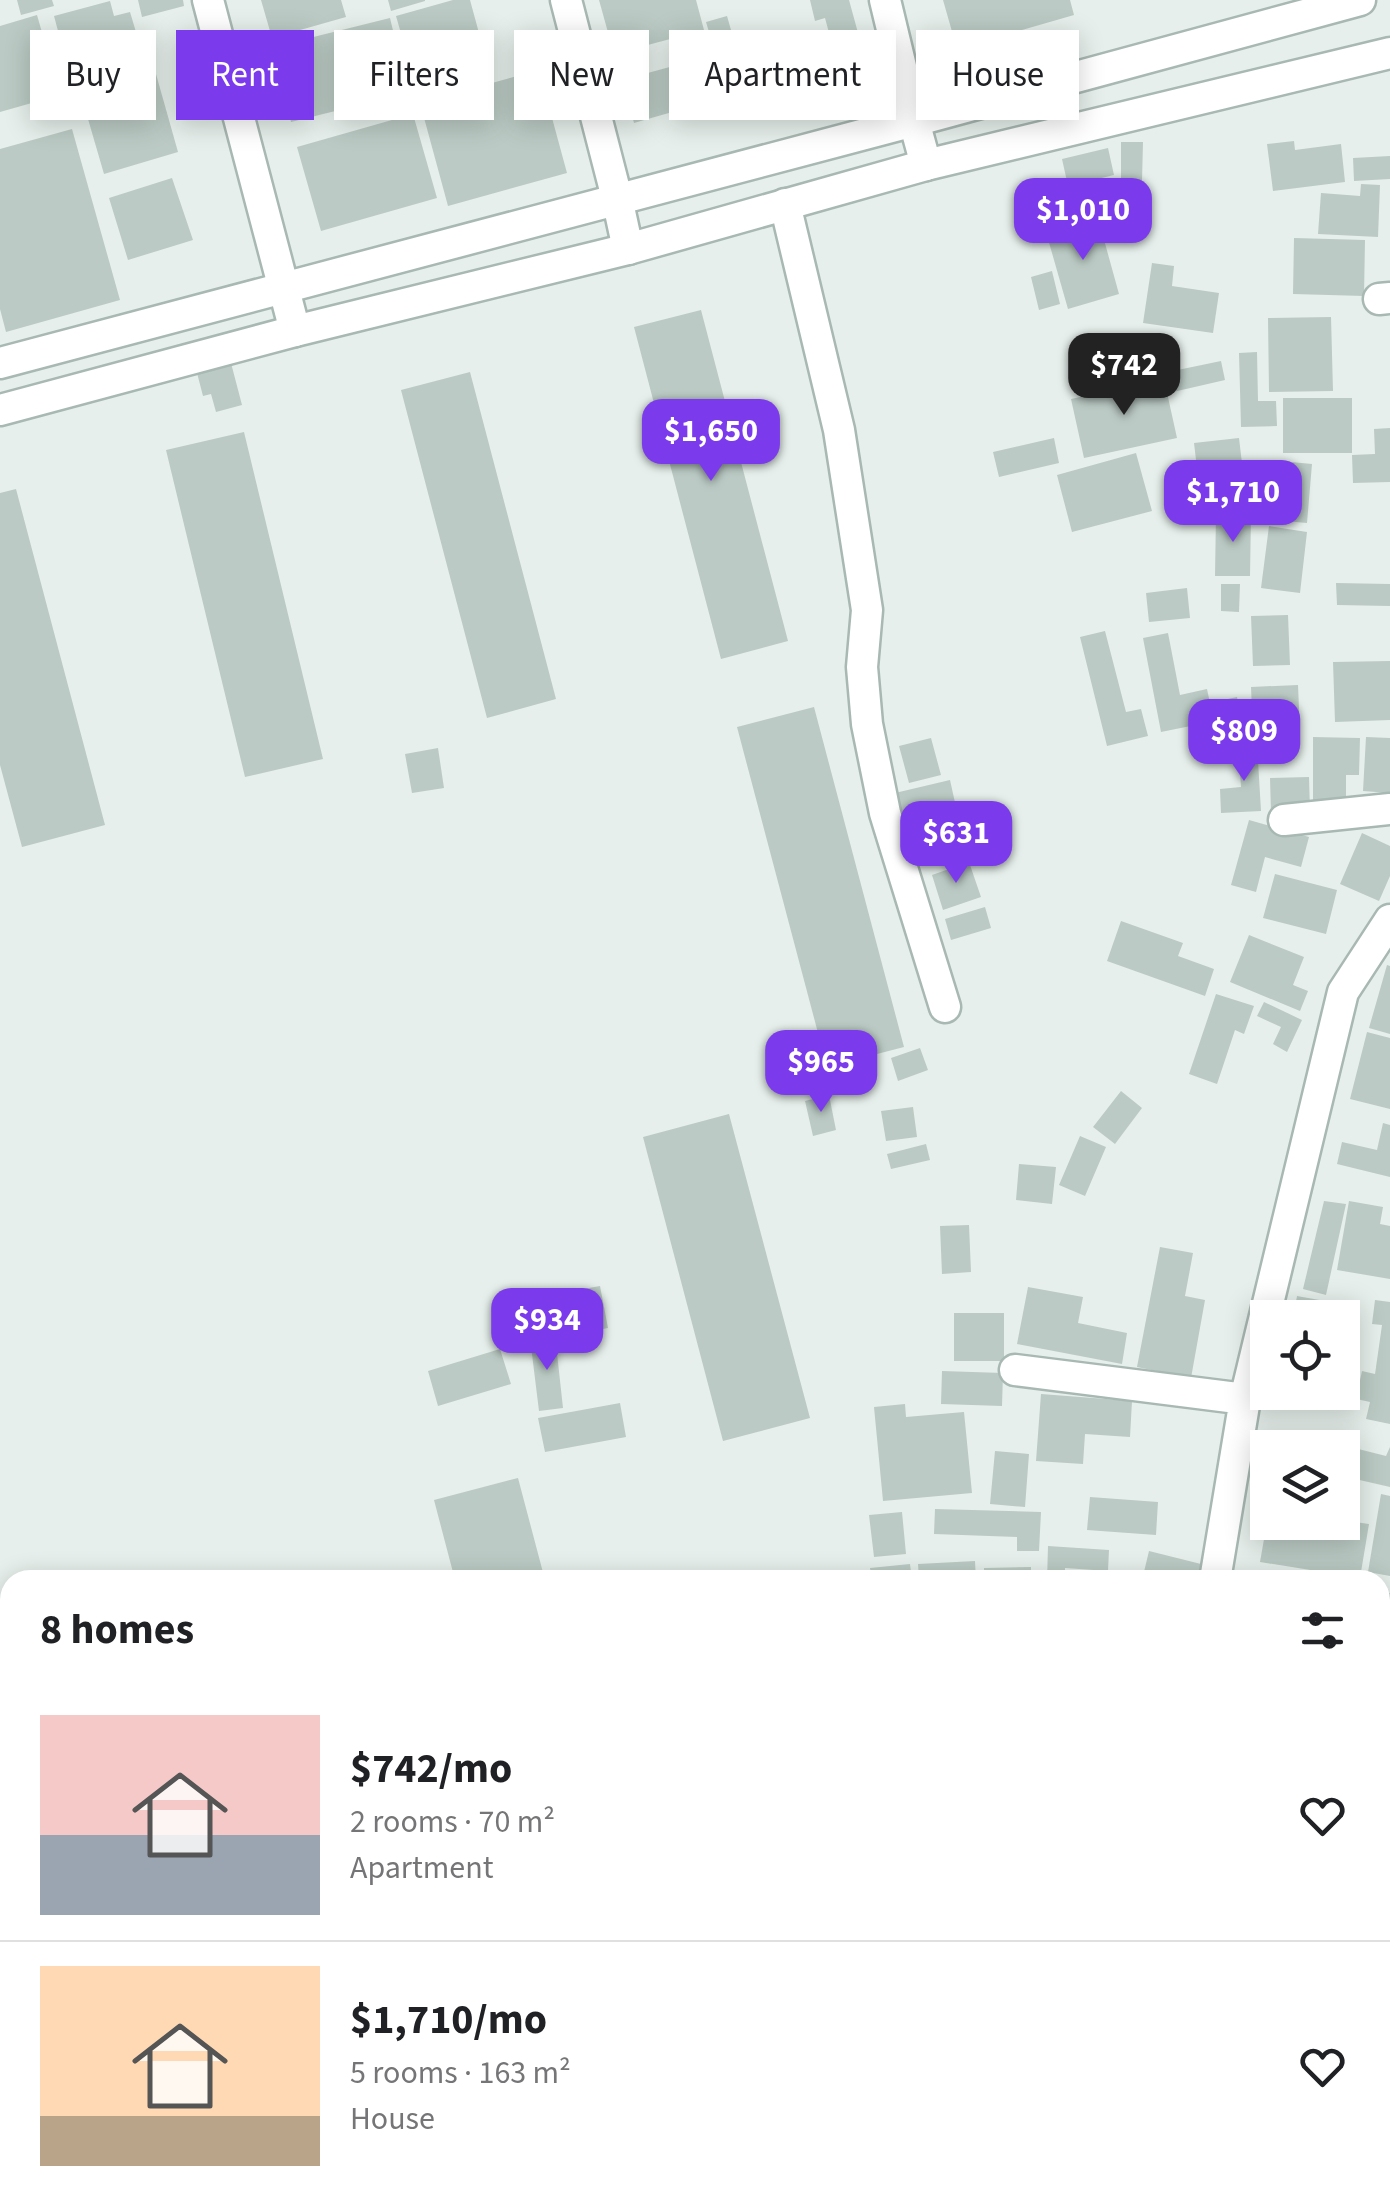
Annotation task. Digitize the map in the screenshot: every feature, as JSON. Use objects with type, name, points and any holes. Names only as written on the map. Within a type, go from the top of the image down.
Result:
[{"type":"street","points":[[208,0],[295,331]]},
{"type":"street","points":[[566,0],[628,249]]},
{"type":"street","points":[[885,0],[926,165]]},
{"type":"street","points":[[0,363],[1360,0]]},
{"type":"street","points":[[0,410],[295,331],[628,249],[926,165],[1390,53]]},
{"type":"street","points":[[785,204],[839,430],[867,610],[862,668],[867,724],[885,813],[945,1008]]},
{"type":"street","points":[[1284,820],[1390,809]]},
{"type":"street","points":[[1217,1570],[1245,1399],[1343,992],[1390,920]]},
{"type":"street","points":[[1014,1370],[1245,1399]]},
{"type":"street","points":[[1390,1843],[1390,1851]]},
{"type":"building","points":[[17,0],[52,0],[54,6],[21,15]]},
{"type":"building","points":[[138,0],[183,0],[184,6],[142,17]]},
{"type":"building","points":[[261,0],[341,0],[346,17],[300,30],[270,30]]},
{"type":"building","points":[[388,0],[425,0],[425,1],[391,11]]},
{"type":"building","points":[[453,0],[470,0],[478,30],[400,30],[396,16]]},
{"type":"building","points":[[599,0],[696,0],[704,30],[669,30],[669,39],[649,45],[649,30],[607,30]]},
{"type":"building","points":[[810,0],[849,0],[857,30],[828,30],[825,18],[815,21]]},
{"type":"building","points":[[943,0],[1070,0],[1074,15],[1022,30],[952,30]]},
{"type":"building","points":[[110,1],[114,16],[130,12],[135,30],[58,30],[54,16]]},
{"type":"building","points":[[37,15],[41,30],[30,30],[30,104],[0,112],[0,26]]},
{"type":"building","points":[[727,16],[731,30],[708,30],[706,22]]},
{"type":"building","points":[[390,18],[393,30],[342,30]]},
{"type":"building","points":[[334,32],[334,111],[314,116],[314,37]]},
{"type":"building","points":[[669,67],[669,113],[649,119],[649,73]]},
{"type":"building","points":[[156,74],[178,152],[104,174],[88,120],[156,120]]},
{"type":"building","points":[[514,77],[514,120],[553,120],[567,173],[448,206],[425,120],[494,120],[494,82]]},
{"type":"building","points":[[392,120],[415,120],[437,198],[321,231],[297,147]]},
{"type":"building","points":[[72,129],[120,300],[6,332],[0,309],[0,149]]},
{"type":"building","points":[[1294,141],[1295,150],[1341,144],[1345,182],[1273,191],[1267,144]]},
{"type":"building","points":[[1121,142],[1143,142],[1142,181],[1121,180]]},
{"type":"building","points":[[1108,148],[1114,175],[1068,186],[1062,159]]},
{"type":"building","points":[[1390,156],[1390,179],[1354,181],[1353,158]]},
{"type":"building","points":[[172,178],[193,240],[128,260],[109,198]]},
{"type":"building","points":[[1361,184],[1380,185],[1378,237],[1318,234],[1321,193],[1360,196]]},
{"type":"building","points":[[1098,218],[1119,294],[1068,309],[1046,232]]},
{"type":"building","points":[[1294,238],[1365,240],[1364,296],[1293,294]]},
{"type":"building","points":[[1152,263],[1174,266],[1172,286],[1219,293],[1213,333],[1143,323]]},
{"type":"building","points":[[1052,271],[1060,304],[1039,310],[1031,277]]},
{"type":"building","points":[[701,310],[788,641],[721,659],[634,327]]},
{"type":"building","points":[[1331,317],[1333,391],[1269,392],[1268,318]]},
{"type":"building","points":[[1257,352],[1258,401],[1276,401],[1277,426],[1241,427],[1239,353]]},
{"type":"building","points":[[1221,361],[1225,380],[1173,392],[1168,372]]},
{"type":"building","points":[[231,363],[242,405],[216,412],[211,394],[203,396],[197,373]]},
{"type":"building","points":[[470,372],[556,699],[487,718],[401,390]]},
{"type":"building","points":[[1164,379],[1177,438],[1084,458],[1071,399]]},
{"type":"building","points":[[1283,398],[1352,398],[1352,453],[1283,453]]},
{"type":"building","points":[[1390,428],[1390,482],[1353,483],[1352,455],[1375,454],[1374,429]]},
{"type":"building","points":[[244,432],[323,759],[245,777],[166,450]]},
{"type":"building","points":[[1054,438],[1059,463],[999,477],[993,452]]},
{"type":"building","points":[[1239,438],[1246,497],[1201,502],[1194,443]]},
{"type":"building","points":[[1136,453],[1152,511],[1072,532],[1057,475]]},
{"type":"building","points":[[1269,460],[1312,464],[1307,523],[1263,519]]},
{"type":"building","points":[[16,489],[105,825],[22,847],[0,765],[0,493]]},
{"type":"building","points":[[1216,514],[1251,514],[1250,576],[1215,576]]},
{"type":"building","points":[[1269,526],[1307,532],[1300,593],[1261,588]]},
{"type":"building","points":[[1336,583],[1390,584],[1390,606],[1337,605]]},
{"type":"building","points":[[1221,584],[1240,584],[1239,612],[1221,611]]},
{"type":"building","points":[[1187,588],[1190,618],[1149,622],[1146,593]]},
{"type":"building","points":[[1288,615],[1290,665],[1253,666],[1251,616]]},
{"type":"building","points":[[1105,631],[1126,712],[1141,709],[1148,736],[1107,746],[1080,637]]},
{"type":"building","points":[[1168,633],[1180,695],[1207,689],[1210,703],[1237,697],[1240,716],[1161,732],[1143,638]]},
{"type":"building","points":[[1390,661],[1390,720],[1335,722],[1333,662]]},
{"type":"building","points":[[1298,685],[1300,732],[1253,734],[1251,687]]},
{"type":"building","points":[[814,707],[904,1047],[827,1067],[737,727]]},
{"type":"building","points":[[1313,737],[1360,738],[1359,775],[1346,775],[1346,807],[1313,807]]},
{"type":"building","points":[[1366,737],[1390,738],[1390,793],[1363,791]]},
{"type":"building","points":[[931,738],[941,775],[909,783],[899,746]]},
{"type":"building","points":[[1257,744],[1261,811],[1221,813],[1220,789],[1241,787],[1238,745]]},
{"type":"building","points":[[438,748],[444,788],[412,793],[405,754]]},
{"type":"building","points":[[1309,777],[1310,812],[1271,813],[1270,778]]},
{"type":"building","points":[[950,780],[956,807],[903,820],[895,793]]},
{"type":"building","points":[[963,809],[970,834],[926,846],[920,821]]},
{"type":"building","points":[[1249,820],[1309,837],[1301,867],[1265,857],[1256,892],[1231,885]]},
{"type":"building","points":[[1362,833],[1390,846],[1390,876],[1379,901],[1340,884]]},
{"type":"building","points":[[969,862],[981,897],[943,910],[932,875]]},
{"type":"building","points":[[1275,874],[1337,890],[1326,934],[1263,918]]},
{"type":"building","points":[[985,907],[991,928],[951,940],[945,919]]},
{"type":"building","points":[[1121,921],[1183,943],[1178,956],[1214,969],[1205,996],[1107,961]]},
{"type":"building","points":[[1249,935],[1304,957],[1293,985],[1308,991],[1300,1011],[1230,982]]},
{"type":"building","points":[[1387,965],[1390,966],[1390,1034],[1369,1028]]},
{"type":"building","points":[[1216,994],[1254,1006],[1244,1034],[1235,1030],[1217,1084],[1189,1074]]},
{"type":"building","points":[[1264,1002],[1302,1020],[1287,1052],[1273,1044],[1281,1027],[1257,1016]]},
{"type":"building","points":[[1367,1032],[1390,1038],[1390,1109],[1350,1099]]},
{"type":"building","points":[[920,1048],[928,1070],[898,1081],[891,1058]]},
{"type":"building","points":[[1121,1091],[1142,1108],[1115,1144],[1093,1127]]},
{"type":"building","points":[[829,1095],[836,1130],[813,1136],[805,1101]]},
{"type":"building","points":[[913,1107],[917,1137],[886,1141],[881,1111]]},
{"type":"building","points":[[729,1114],[810,1418],[723,1441],[643,1137]]},
{"type":"building","points":[[1383,1123],[1390,1125],[1390,1177],[1337,1164],[1342,1142],[1377,1150]]},
{"type":"building","points":[[1080,1136],[1106,1147],[1085,1196],[1059,1185]]},
{"type":"building","points":[[926,1144],[930,1160],[891,1169],[887,1154]]},
{"type":"building","points":[[1019,1164],[1056,1167],[1052,1204],[1016,1200]]},
{"type":"building","points":[[1324,1201],[1346,1204],[1326,1295],[1303,1289]]},
{"type":"building","points":[[1349,1201],[1383,1207],[1380,1224],[1390,1226],[1390,1279],[1337,1270]]},
{"type":"building","points":[[969,1225],[971,1272],[942,1274],[940,1226]]},
{"type":"building","points":[[1160,1247],[1193,1253],[1185,1296],[1205,1300],[1191,1378],[1137,1367]]},
{"type":"building","points":[[600,1286],[608,1328],[580,1333],[576,1314],[554,1318],[550,1295]]},
{"type":"building","points":[[1028,1287],[1083,1297],[1078,1323],[1127,1333],[1122,1364],[1017,1344]]},
{"type":"building","points":[[1375,1300],[1390,1302],[1390,1424],[1366,1419],[1370,1402],[1360,1400],[1362,1371],[1375,1374],[1382,1325],[1372,1324]]},
{"type":"building","points":[[954,1313],[1004,1313],[1004,1361],[954,1361]]},
{"type":"building","points":[[555,1335],[563,1408],[539,1411],[530,1338]]},
{"type":"building","points":[[500,1349],[511,1384],[438,1406],[428,1371]]},
{"type":"building","points":[[942,1371],[1003,1373],[1002,1406],[941,1404]]},
{"type":"building","points":[[1041,1394],[1132,1401],[1130,1437],[1085,1434],[1083,1464],[1036,1461]]},
{"type":"building","points":[[620,1403],[626,1437],[545,1452],[538,1418]]},
{"type":"building","points":[[905,1404],[906,1417],[964,1412],[972,1493],[883,1501],[874,1407]]},
{"type":"building","points":[[1390,1447],[1390,1487],[1360,1480],[1360,1449],[1386,1456]]},
{"type":"building","points":[[995,1451],[1029,1454],[1025,1507],[990,1504]]},
{"type":"building","points":[[518,1478],[542,1570],[452,1570],[434,1500]]},
{"type":"building","points":[[1381,1494],[1390,1496],[1390,1570],[1368,1570]]},
{"type":"building","points":[[1090,1497],[1158,1502],[1156,1535],[1087,1530]]},
{"type":"building","points":[[935,1509],[1041,1512],[1039,1551],[1017,1551],[1017,1537],[934,1534]]},
{"type":"building","points":[[902,1512],[906,1554],[874,1557],[869,1515]]},
{"type":"building","points":[[1360,1523],[1369,1524],[1361,1570],[1310,1570],[1260,1562],[1264,1540],[1360,1540]]},
{"type":"building","points":[[1048,1546],[1109,1550],[1108,1570],[1047,1570]]},
{"type":"building","points":[[1149,1551],[1201,1564],[1200,1570],[1144,1570]]},
{"type":"building","points":[[975,1561],[975,1570],[918,1570],[918,1564]]},
{"type":"building","points":[[910,1564],[911,1570],[870,1570]]},
{"type":"building","points":[[1031,1567],[1031,1570],[984,1570]]}]
